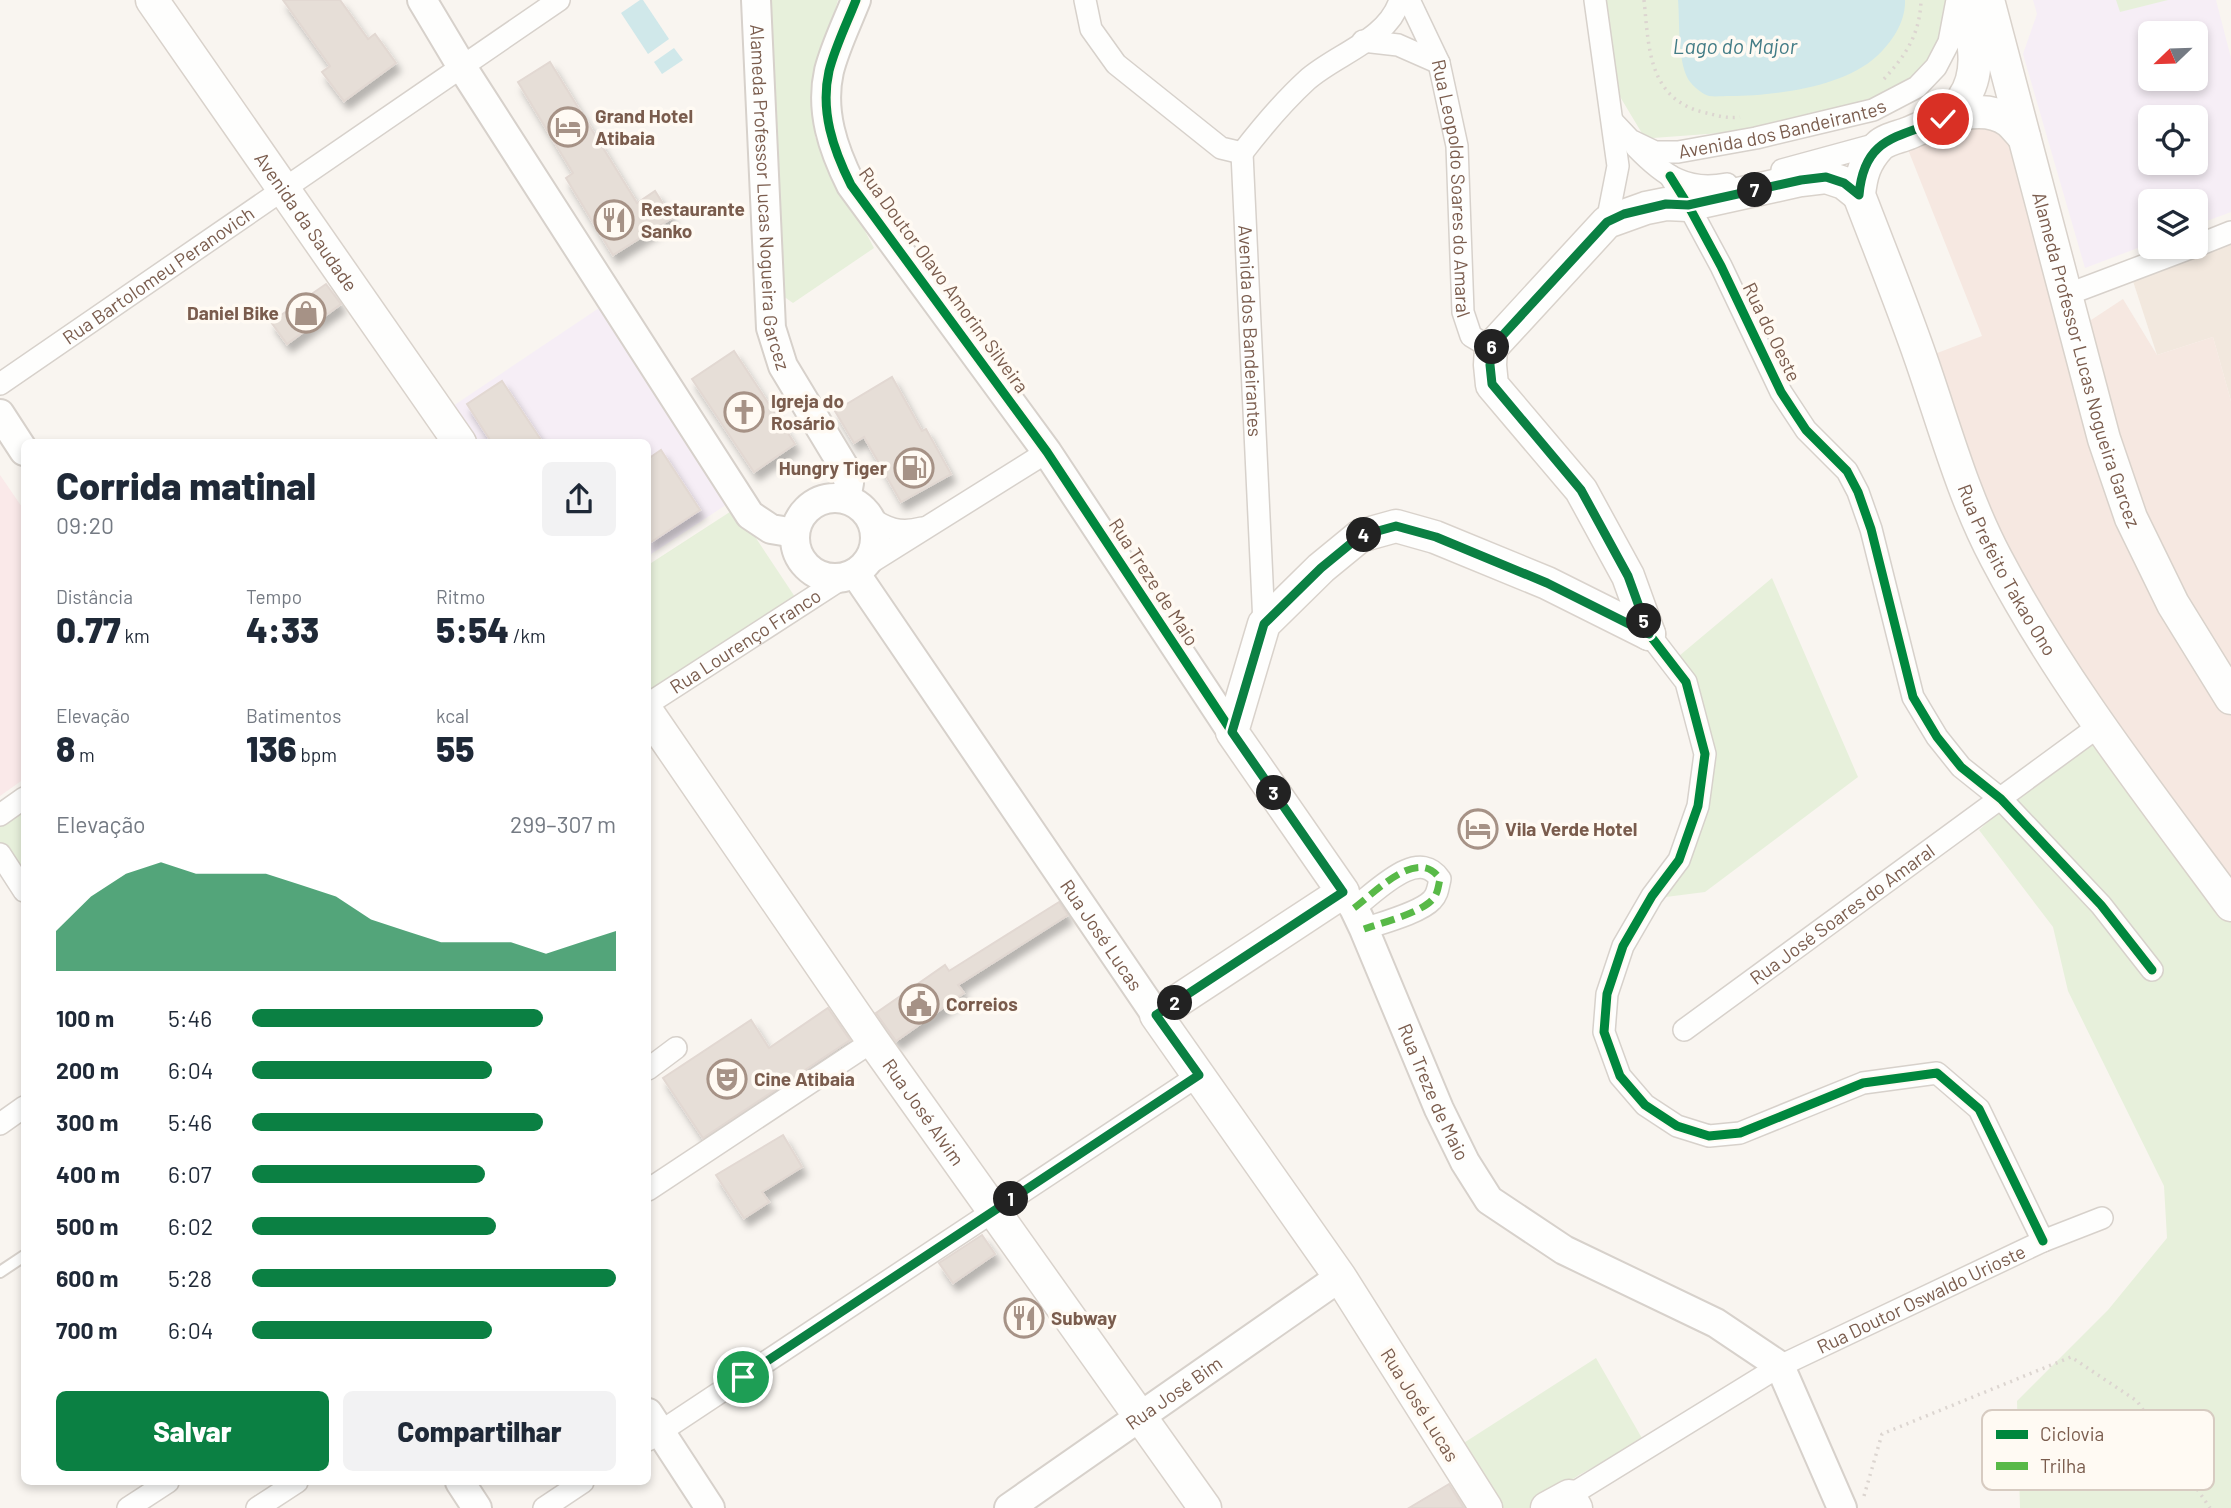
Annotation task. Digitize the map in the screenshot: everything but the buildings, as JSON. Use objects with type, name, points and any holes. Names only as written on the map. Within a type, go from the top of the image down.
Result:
[{"type":"main road","name":"Avenida da Saudade","points":[[152,0],[457,439]]},
{"type":"main road","points":[[1943,119],[1963,99],[1973,79],[1975,54],[1966,0]]},
{"type":"main road","name":"Alameda Professor Lucas Nogueira Garcez","points":[[1988,0],[2104,439],[2131,518],[2173,604],[2231,698]]},
{"type":"main road","points":[[1859,195],[1861,175],[1881,143],[1943,119],[1968,113],[1988,113],[2008,120],[2024,137]]},
{"type":"main road","points":[[1649,634],[1628,576],[1581,490],[1492,384],[1491,348],[1607,222],[1646,208],[1666,204],[1688,205],[1826,177],[1844,183],[1859,195]]},
{"type":"main road","name":"Rua Prefeito Takao Ono","points":[[1859,195],[1921,357],[1970,498],[1995,556],[2040,636],[2099,726],[2231,905]]},
{"type":"main road","points":[[1264,624],[1321,568],[1360,536],[1396,526],[1436,537],[1547,583],[1649,634]]},
{"type":"main road","name":"Avenida dos Bandeirantes","points":[[1232,732],[1264,624]]},
{"type":"main road","name":"Rua José Alvim","points":[[651,717],[873,1041],[1205,1508]]},
{"type":"main road","name":"Rua Treze de Maio","points":[[1232,732],[1354,910]]},
{"type":"main road","points":[[1156,1015],[1354,910]]},
{"type":"main road","name":"Rua José Lucas","points":[[1156,1015],[1340,1277],[1486,1508]]},
{"type":"street","points":[[422,0],[462,67],[750,515],[771,529],[795,533]]},
{"type":"street","name":"Rua Bartolomeu Peranovich","points":[[0,384],[559,0]]},
{"type":"street","name":"Alameda Professor Lucas Nogueira Garcez","points":[[756,0],[771,328],[783,366],[844,467],[857,508]]},
{"type":"street","name":"Rua Doutor Olavo Amorim Silveira","points":[[856,0],[829,70],[825,104],[831,137],[842,167],[851,185],[1047,452]]},
{"type":"street","points":[[1085,0],[1091,29],[1116,64],[1221,148],[1242,153],[1272,116],[1309,78],[1388,23],[1400,0]]},
{"type":"street","name":"Rua Leopoldo Soares do Amaral","points":[[1409,0],[1439,63],[1457,146],[1463,312],[1471,336],[1491,348]]},
{"type":"street","points":[[1595,0],[1618,166],[1607,222]]},
{"type":"street","name":"Avenida dos Bandeirantes","points":[[1630,140],[1655,152],[1678,152],[1756,138],[1888,104],[1917,87],[1936,67],[1949,42],[1957,0]]},
{"type":"street","points":[[1363,41],[1398,45],[1439,63]]},
{"type":"street","name":"Avenida dos Bandeirantes","points":[[1613,122],[1650,162],[1691,186],[1712,187],[1743,181],[1881,143]]},
{"type":"street","name":"Avenida dos Bandeirantes","points":[[1242,153],[1264,624]]},
{"type":"street","name":"Rua do Oeste","points":[[1670,176],[1721,266],[1781,393],[1806,430],[1847,471],[1858,492],[1871,529],[1913,697],[1937,737],[1961,767],[2001,799],[2101,905],[2152,970]]},
{"type":"street","points":[[2208,241],[2231,232]]},
{"type":"street","points":[[2066,295],[2161,259]]},
{"type":"street","points":[[0,414],[21,446]]},
{"type":"street","name":"Rua Lourenço Franco","points":[[651,702],[1047,452]]},
{"type":"street","name":"Rua Treze de Maio","points":[[1047,452],[1232,732]]},
{"type":"street","points":[[857,508],[874,528],[872,555],[854,572],[831,579],[807,568],[795,546],[795,533],[799,520],[807,509],[819,501],[832,498],[857,508],[881,526],[893,530],[911,531],[927,526]]},
{"type":"street","name":"Rua José Lucas","points":[[854,572],[1156,1015]]},
{"type":"street","points":[[1649,634],[1686,682],[1705,754],[1698,806],[1679,860],[1652,896],[1623,946],[1607,994],[1604,1032],[1620,1076],[1646,1105],[1677,1126],[1709,1136],[1740,1133],[1863,1083],[1937,1073],[1979,1109],[2043,1241]]},
{"type":"street","name":"Rua José Soares do Amaral","points":[[1684,1030],[2099,726]]},
{"type":"street","points":[[0,815],[21,801]]},
{"type":"street","points":[[0,854],[21,886]]},
{"type":"street","name":"Rua Treze de Maio","points":[[1354,910],[1439,1109],[1465,1162],[1489,1200],[1564,1250],[1716,1323],[1780,1366]]},
{"type":"street","points":[[651,1188],[873,1041]]},
{"type":"street","points":[[651,1067],[676,1048]]},
{"type":"street","points":[[710,1508],[651,1428],[993,1212],[1199,1075]]},
{"type":"street","points":[[0,1124],[21,1109]]},
{"type":"street","name":"Rua Doutor Oswaldo Urioste","points":[[1564,1504],[1780,1366],[2043,1241],[2102,1218]]},
{"type":"street","name":"Rua José Bim","points":[[1009,1508],[1340,1277]]},
{"type":"street","points":[[1780,1366],[1842,1508]]},
{"type":"street","points":[[128,1508],[163,1485]]},
{"type":"street","points":[[257,1508],[292,1485]]},
{"type":"street","points":[[462,1485],[477,1508]]},
{"type":"street","points":[[544,1508],[578,1485]]},
{"type":"lane","points":[[0,1272],[21,1258]]},
{"type":"path","points":[[1644,0],[1650,52],[1663,89],[1685,107],[1728,119],[1742,117]]},
{"type":"path","points":[[1881,82],[1906,55],[1920,19],[1921,0]]},
{"type":"path","points":[[1860,1508],[1882,1434],[2071,1357],[2137,1401],[2143,1410]]},
{"type":"path","points":[[2198,1490],[2210,1508]]},
{"type":"shaded area","points":[[2033,0],[2216,0],[2231,58],[2231,212],[2208,221],[2208,189],[2138,189],[2138,248],[2085,268],[2023,54],[2037,14]]},
{"type":"shaded area","points":[[1943,120],[2008,125],[2100,441],[2231,708],[2231,902],[1997,553],[1924,358],[1982,336],[1903,137]]},
{"type":"shaded area","points":[[2231,236],[2231,401],[2213,337],[2157,355],[2132,278],[2177,259],[2208,259],[2208,246]]},
{"type":"shaded area","points":[[2123,299],[2157,355],[2213,337],[2231,401],[2231,681],[2136,516],[2085,324]]},
{"type":"shaded area","points":[[605,304],[732,501],[651,554],[651,439],[467,439],[447,410]]},
{"type":"shaded area","points":[[0,475],[21,506],[21,781],[0,796]]},
{"type":"green space","points":[[769,0],[838,0],[814,81],[815,137],[874,248],[793,303],[783,296]]},
{"type":"green space","points":[[1597,0],[1951,0],[1949,15],[1932,62],[1879,106],[1762,130],[1653,138],[1652,150],[1607,75]]},
{"type":"green space","points":[[2116,0],[2168,0],[2120,12]]},
{"type":"green space","points":[[736,508],[797,600],[651,695],[651,563]]},
{"type":"green space","points":[[1772,578],[1858,777],[1705,892],[1658,898],[1686,861],[1708,809],[1711,754],[1679,656]]},
{"type":"green space","points":[[2100,732],[2231,916],[2231,1508],[2020,1508],[2019,1490],[2214,1490],[2214,1410],[2017,1410],[2017,1401],[2108,1310],[2167,1238],[2164,1186],[2068,991],[2053,927],[1979,830],[2011,801]]},
{"type":"green space","points":[[21,807],[21,877],[0,845],[0,822]]},
{"type":"green space","points":[[1596,1358],[1643,1440],[1579,1475],[1529,1508],[1502,1508],[1459,1446]]},
{"type":"water","points":[[643,0],[669,39],[648,54],[621,13]]},
{"type":"water","name":"Lago do Major","points":[[1678,0],[1905,0],[1905,8],[1901,23],[1888,44],[1863,67],[1846,75],[1787,92],[1709,96],[1693,85],[1683,66]]},
{"type":"water","points":[[674,48],[683,60],[662,74],[654,62]]},
{"type":"marked path","points":[[1354,908],[1385,883],[1409,869],[1420,867],[1431,870],[1440,879],[1436,895],[1426,905],[1364,929]]},
{"type":"cycle path","points":[[856,0],[829,71],[826,101],[834,144],[851,185],[1047,452],[1232,732]]},
{"type":"cycle path","points":[[1670,176],[1721,266],[1781,392],[1806,430],[1847,471],[1858,492],[1871,529],[1913,697],[1937,737],[1961,767],[2001,799],[2101,905],[2152,970]]},
{"type":"cycle path","points":[[1649,634],[1686,682],[1705,754],[1698,806],[1679,860],[1652,896],[1623,946],[1607,994],[1604,1032],[1620,1076],[1645,1105],[1677,1126],[1709,1136],[1740,1133],[1863,1083],[1937,1073],[1979,1109],[2043,1241]]},
{"type":"place","name":"Grand Hotel Atibaia","points":[[568,127]]},
{"type":"place","name":"Restaurante Sanko","points":[[614,220]]},
{"type":"place","name":"Daniel Bike","points":[[306,313]]},
{"type":"place","name":"Igreja do Rosário","points":[[744,412]]},
{"type":"place","name":"Hungry Tiger","points":[[914,468]]},
{"type":"place","name":"Vila Verde Hotel","points":[[1478,829]]},
{"type":"place","name":"Correios","points":[[919,1004]]},
{"type":"place","name":"Cine Atibaia","points":[[727,1079]]},
{"type":"place","name":"Subway","points":[[1024,1318]]},
{"type":"route","points":[[743,1377],[1199,1075],[1156,1015],[1343,892],[1232,732],[1264,624],[1321,568],[1360,536],[1396,526],[1436,537],[1547,583],[1649,634],[1628,576],[1581,490],[1492,384],[1490,365],[1491,348],[1607,222],[1646,208],[1666,204],[1688,205],[1826,177],[1844,183],[1859,195],[1861,175],[1881,143],[1943,119]]}]
